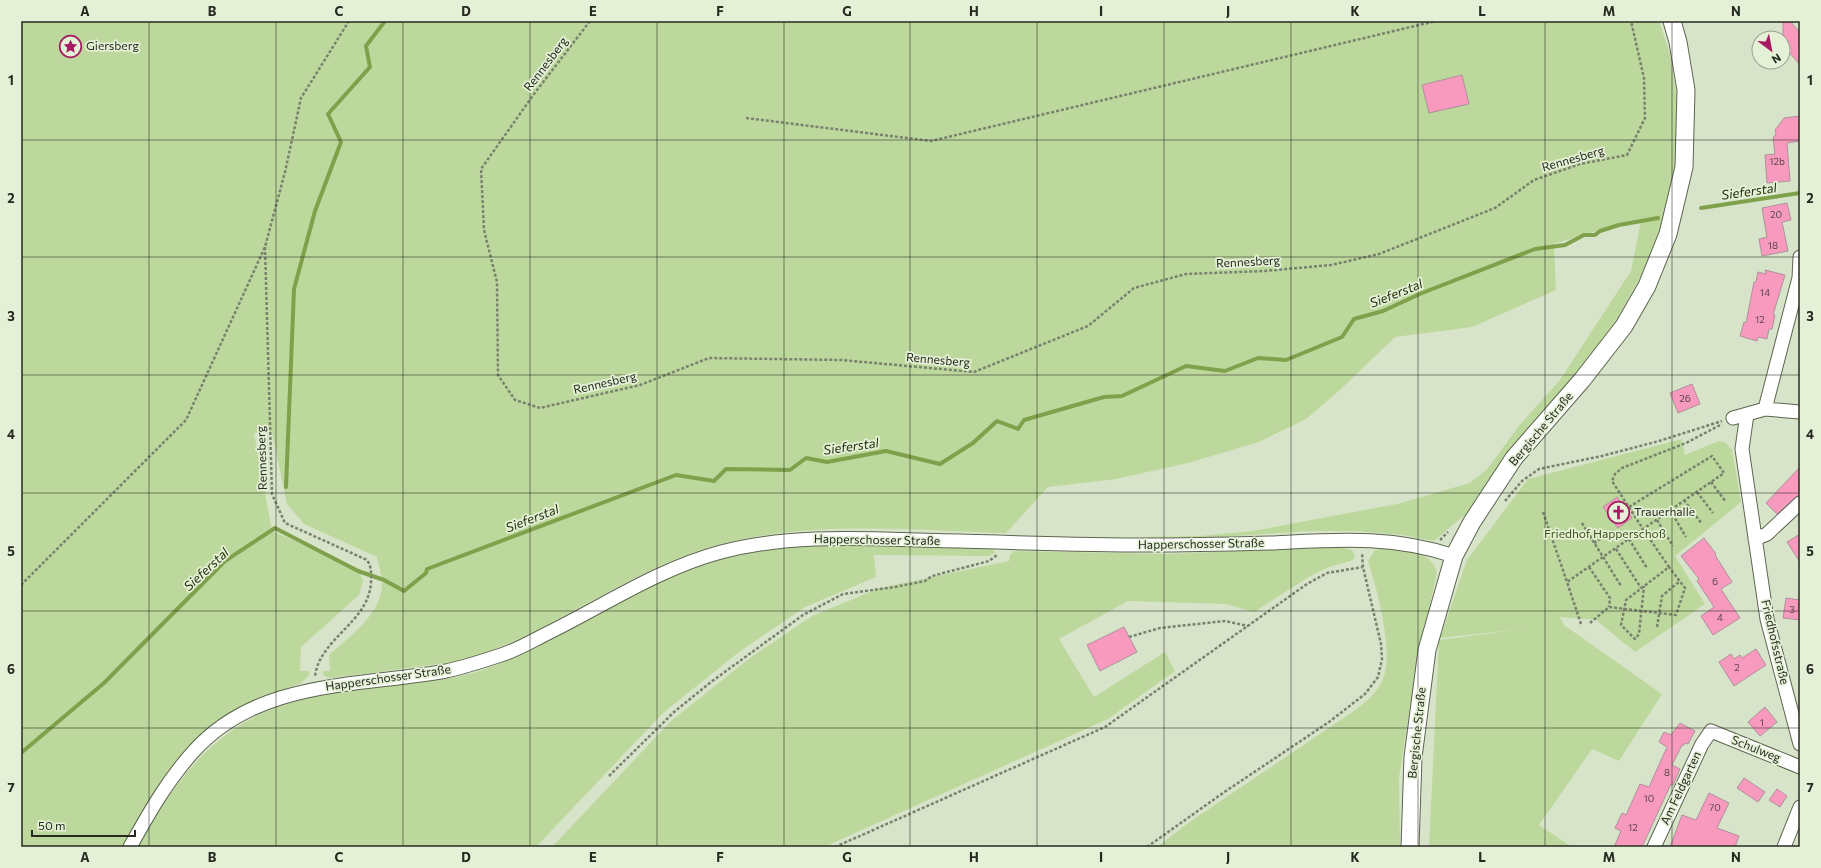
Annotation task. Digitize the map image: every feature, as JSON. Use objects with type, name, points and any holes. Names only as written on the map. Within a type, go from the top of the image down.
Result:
[{"type":"main road","name":"Bergische Straße","points":[[1410,847],[1412,757],[1427,650],[1454,556],[1472,522],[1514,458],[1582,380],[1624,326],[1647,286],[1665,242],[1684,167],[1686,90],[1678,42],[1672,21]]},
{"type":"street","points":[[1766,410],[1799,278],[1800,257]]},
{"type":"street","points":[[1733,418],[1766,410],[1800,412]]},
{"type":"street","name":"Friedhofsstraße","points":[[1747,414],[1742,449],[1767,619],[1800,744]]},
{"type":"street","points":[[1755,539],[1767,534],[1800,503]]},
{"type":"street","name":"Happerschosser Straße","points":[[130,847],[164,787],[195,750],[215,731],[244,713],[277,699],[315,688],[448,670],[506,653],[569,623],[643,581],[694,560],[763,543],[824,537],[1146,545],[1250,544],[1361,539],[1398,542],[1431,548],[1454,556]]},
{"type":"street","name":"Schulweg","points":[[1711,731],[1800,767]]},
{"type":"street","name":"Am Feldgarten","points":[[1654,847],[1702,744],[1711,731]]},
{"type":"street","points":[[1784,847],[1800,807]]},
{"type":"path","name":"Rennesberg","points":[[21,585],[186,420],[265,247],[286,172],[301,98],[349,21]]},
{"type":"path","name":"Rennesberg","points":[[590,21],[534,94],[481,169],[484,230],[497,282],[498,376],[515,400],[540,408],[640,385],[709,358],[841,360],[974,372],[1088,326],[1134,288],[1186,274],[1265,271],[1331,265],[1379,254],[1495,208],[1534,180],[1580,164],[1627,155],[1645,118],[1644,78],[1631,21]]},
{"type":"path","points":[[746,118],[931,142],[1436,21]]},
{"type":"path","name":"Rennesberg","points":[[265,247],[272,494],[286,523],[367,560],[372,568],[370,594],[359,615],[333,642],[323,655],[316,668],[315,688]]},
{"type":"path","points":[[1503,504],[1522,481],[1539,469],[1602,456],[1659,441],[1733,418]]},
{"type":"path","points":[[1608,607],[1676,614],[1685,588],[1643,529],[1612,481],[1615,474],[1622,468],[1686,443],[1720,425]]},
{"type":"path","points":[[1567,582],[1724,473],[1712,456],[1628,507]]},
{"type":"path","points":[[1711,482],[1726,502]]},
{"type":"path","points":[[1697,492],[1713,513]]},
{"type":"path","points":[[1684,500],[1702,524]]},
{"type":"path","points":[[1670,510],[1686,536]]},
{"type":"path","points":[[1543,512],[1581,624]]},
{"type":"path","points":[[1657,520],[1673,546]]},
{"type":"path","points":[[1582,523],[1620,586]]},
{"type":"path","points":[[1431,548],[1451,529]]},
{"type":"path","points":[[1594,543],[1614,530]]},
{"type":"path","points":[[1147,847],[1223,793],[1329,722],[1366,694],[1378,676],[1382,660],[1381,644],[1363,567],[1361,539]]},
{"type":"path","points":[[1629,539],[1647,568]]},
{"type":"path","points":[[609,776],[674,712],[745,657],[803,615],[824,602],[842,594],[895,587],[925,581],[938,574],[989,561],[1000,554],[1010,542]]},
{"type":"path","points":[[1616,548],[1641,588]]},
{"type":"path","points":[[835,847],[1105,727],[1307,584],[1327,573],[1363,567]]},
{"type":"path","points":[[1589,567],[1610,598],[1608,607],[1590,623]]},
{"type":"path","points":[[1644,586],[1639,634],[1635,639],[1621,625],[1626,600],[1641,588],[1669,567]]},
{"type":"path","points":[[1657,627],[1662,596],[1680,581]]},
{"type":"path","points":[[1129,637],[1160,628],[1225,621],[1248,626]]},
{"type":"green space","points":[[21,21],[1659,21],[1670,54],[1684,147],[1663,220],[1647,265],[1614,324],[1580,368],[1516,443],[1480,492],[1467,513],[1434,541],[1403,535],[1355,531],[1309,531],[1209,538],[1136,537],[1201,536],[1253,531],[1397,504],[1470,483],[1488,468],[1518,427],[1560,380],[1631,271],[1641,221],[1606,228],[1554,244],[1556,290],[1472,327],[1395,337],[1340,390],[1306,419],[1259,442],[1188,463],[1116,479],[1048,487],[1006,533],[855,528],[780,533],[743,539],[707,548],[648,571],[564,616],[507,644],[477,656],[446,663],[330,678],[324,676],[322,671],[330,671],[329,655],[364,623],[377,604],[381,593],[382,582],[377,557],[304,524],[287,504],[272,432],[254,433],[272,531],[358,568],[363,581],[359,595],[301,647],[300,671],[310,671],[308,676],[301,683],[256,700],[221,720],[178,759],[158,786],[123,847],[21,847]]},
{"type":"green space","name":"Friedhof Happerschoß","points":[[1682,439],[1685,455],[1719,441],[1726,443],[1732,450],[1741,502],[1675,556],[1705,604],[1635,652],[1596,620],[1560,617],[1564,625],[1662,694],[1619,761],[1592,749],[1539,825],[1569,845],[1569,847],[1429,847],[1439,640],[1524,629],[1440,638],[1467,560],[1528,479]]},
{"type":"green space","points":[[828,545],[992,548],[995,553],[988,556],[874,555],[876,577],[805,607],[739,652],[663,713],[536,847],[138,847],[171,793],[198,760],[229,732],[247,721],[273,709],[300,700],[328,694],[441,680],[474,673],[531,649],[635,593],[696,566],[733,556],[771,550]]},
{"type":"green space","points":[[1342,547],[1352,550],[1355,557],[1353,560],[1329,567],[1312,575],[1254,612],[1226,604],[1128,601],[1059,639],[1094,697],[1165,652],[1175,671],[1108,719],[824,847],[552,847],[671,721],[750,658],[812,616],[880,588],[1009,561],[1010,555],[1014,551],[1167,554]]},
{"type":"green space","points":[[1383,548],[1408,551],[1423,556],[1434,565],[1437,573],[1416,666],[1399,778],[1400,847],[1157,847],[1191,821],[1357,709],[1377,690],[1384,676],[1387,650],[1383,618],[1368,561],[1375,550]]},
{"type":"building","points":[[1783,21],[1790,21],[1800,33],[1800,65],[1791,54],[1791,30],[1783,30]]},
{"type":"building","points":[[1462,75],[1469,104],[1429,113],[1422,85]]},
{"type":"building","points":[[1800,116],[1800,141],[1787,143],[1790,181],[1767,183],[1765,155],[1775,154],[1773,138],[1776,134],[1775,130],[1784,118]]},
{"type":"building","points":[[1787,203],[1791,220],[1782,222],[1788,251],[1762,256],[1759,239],[1767,237],[1762,208]]},
{"type":"building","points":[[1765,270],[1785,275],[1773,315],[1775,315],[1772,329],[1769,329],[1767,339],[1758,337],[1757,341],[1740,336],[1744,322],[1746,323],[1754,282],[1756,282],[1758,272],[1766,274]]},
{"type":"building","points":[[1692,384],[1700,404],[1678,413],[1670,393]]},
{"type":"building","points":[[1800,467],[1800,494],[1777,514],[1766,503]]},
{"type":"building","name":"Trauerhalle","points":[[1617,497],[1632,518],[1618,528],[1603,507]]},
{"type":"building","points":[[1800,534],[1800,562],[1787,542]]},
{"type":"building","points":[[1704,538],[1716,554],[1715,555],[1732,582],[1721,589],[1740,618],[1713,635],[1701,616],[1714,607],[1697,581],[1699,579],[1681,556]]},
{"type":"building","points":[[1786,598],[1800,600],[1800,620],[1783,618]]},
{"type":"building","points":[[1124,627],[1137,652],[1100,671],[1087,645]]},
{"type":"building","points":[[1756,649],[1766,665],[1734,686],[1719,662],[1731,654],[1734,659],[1740,655],[1742,658]]},
{"type":"building","points":[[1765,707],[1777,722],[1760,736],[1748,722]]},
{"type":"building","points":[[1680,723],[1695,731],[1688,744],[1685,743],[1683,746],[1682,745],[1672,765],[1680,769],[1673,785],[1671,784],[1642,847],[1614,847],[1621,831],[1615,828],[1622,813],[1626,815],[1640,784],[1649,787],[1667,747],[1659,742],[1664,732],[1671,735]]},
{"type":"building","points":[[1744,778],[1765,792],[1758,802],[1737,788]]},
{"type":"building","points":[[1777,789],[1787,796],[1780,807],[1769,800]]},
{"type":"building","points":[[1709,793],[1729,803],[1717,828],[1739,836],[1735,847],[1670,847],[1682,815],[1696,820]]},
{"type":"waterway","points":[[286,487],[294,289],[315,211],[341,142],[328,114],[370,67],[366,46],[385,21]]},
{"type":"waterway","name":"Sieferstal","points":[[1701,208],[1800,193]]},
{"type":"waterway","name":"Sieferstal","points":[[21,753],[104,683],[225,561],[275,528],[358,571],[384,580],[404,591],[426,573],[427,569],[676,475],[714,481],[726,469],[790,470],[806,458],[827,462],[886,451],[940,464],[973,443],[997,421],[1018,429],[1024,420],[1104,397],[1122,396],[1186,366],[1225,371],[1258,358],[1286,360],[1342,337],[1354,319],[1383,311],[1422,293],[1535,249],[1565,245],[1584,235],[1595,235],[1600,231],[1619,225],[1658,218]]},
{"type":"place","name":"Giersberg","points":[[70,46]]},
{"type":"place","name":"Trauerhalle","points":[[1618,512]]}]
